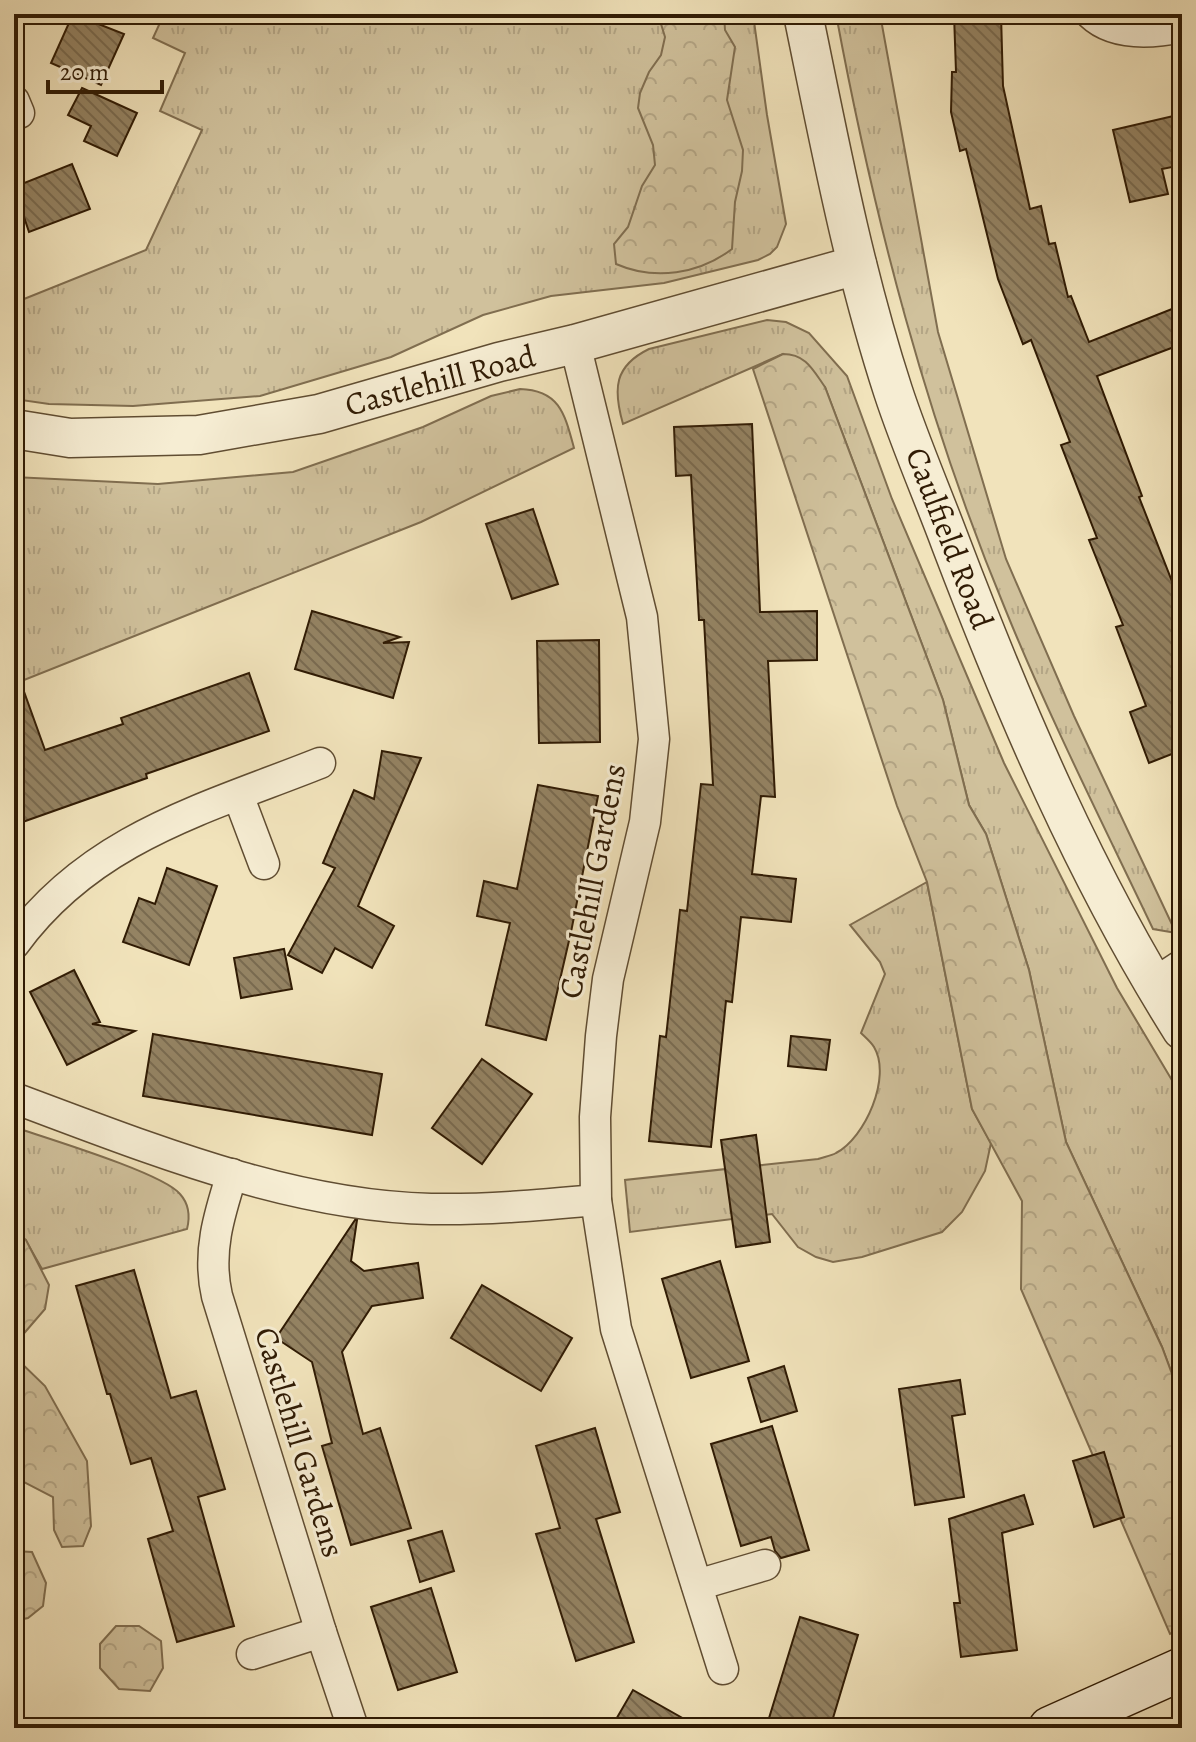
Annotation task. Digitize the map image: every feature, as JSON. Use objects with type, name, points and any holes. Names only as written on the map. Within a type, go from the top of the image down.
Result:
[{"type":"main road","points":[[1050,1728],[1182,1669]]},
{"type":"street","name":"Caulfield Road","points":[[803,14],[857,265],[893,392],[977,611],[1060,810],[1168,975],[1182,1030]]},
{"type":"street","points":[[1091,14],[1102,24],[1153,33],[1182,27]]},
{"type":"street","name":"Castlehill Road","points":[[14,429],[70,438],[199,435],[319,414],[857,265]]},
{"type":"street","name":"Castlehill Gardens","points":[[575,344],[642,617],[654,739],[645,822],[614,950],[602,1021],[595,1117],[596,1200],[616,1329],[723,1669]]},
{"type":"street","points":[[14,944],[59,892],[92,864],[160,826],[320,763]]},
{"type":"street","points":[[238,795],[264,864]]},
{"type":"street","points":[[14,1098],[232,1174],[289,1190],[346,1200],[430,1209],[596,1200]]},
{"type":"street","name":"Castlehill Gardens","points":[[232,1174],[216,1227],[211,1272],[353,1728]]},
{"type":"street","points":[[697,1585],[765,1565]]},
{"type":"street","points":[[252,1654],[321,1632]]},
{"type":"green space","points":[[164,14],[753,14],[786,224],[777,247],[758,260],[664,283],[551,296],[483,315],[391,357],[260,396],[133,406],[49,404],[14,399],[14,303],[146,250],[202,130],[160,111],[185,53],[153,38]]},
{"type":"green space","points":[[658,14],[724,14],[725,30],[735,47],[727,100],[743,150],[732,249],[691,269],[661,273],[616,264],[614,244],[628,227],[642,186],[655,165],[653,145],[638,108],[640,93],[661,55],[665,37]]},
{"type":"green space","points":[[836,14],[880,14],[938,332],[1006,559],[1074,716],[1176,933],[1153,929],[1040,691],[977,539],[905,317],[867,166]]},
{"type":"green space","points":[[767,320],[786,322],[809,333],[847,376],[892,499],[1004,763],[1117,988],[1182,1097],[1182,1401],[1162,1347],[1066,1142],[1029,970],[986,834],[969,805],[943,700],[825,387],[783,354],[623,424],[618,400],[619,380],[637,356],[649,349]]},
{"type":"green space","points":[[783,354],[803,360],[825,387],[943,700],[969,805],[986,834],[1029,970],[1066,1142],[1162,1347],[1182,1401],[1182,1628],[1170,1634],[1021,1289],[1022,1201],[972,1109],[927,882],[897,806],[753,369]]},
{"type":"green space","points":[[520,389],[544,394],[559,406],[574,448],[421,522],[14,684],[14,477],[158,484],[293,472],[423,427],[491,396]]},
{"type":"green space","points":[[927,882],[972,1109],[991,1143],[985,1171],[962,1212],[942,1232],[862,1257],[833,1262],[798,1247],[772,1214],[630,1232],[625,1180],[818,1159],[836,1153],[857,1134],[873,1106],[880,1074],[874,1047],[861,1033],[885,974],[880,962],[850,925]]},
{"type":"green space","points":[[14,1127],[128,1166],[169,1186],[180,1194],[187,1206],[187,1229],[42,1269],[26,1241],[14,1231]]},
{"type":"green space","points":[[14,1231],[26,1240],[49,1285],[45,1309],[14,1345]]},
{"type":"green space","points":[[14,1356],[45,1386],[87,1461],[91,1526],[83,1546],[62,1547],[54,1530],[53,1497],[14,1477]]},
{"type":"green space","points":[[14,1551],[32,1552],[46,1583],[43,1606],[28,1618],[14,1621]]},
{"type":"green space","points":[[116,1626],[139,1626],[161,1641],[163,1668],[150,1691],[119,1689],[100,1668],[100,1644]]},
{"type":"building","points":[[73,14],[124,34],[101,85],[51,63]]},
{"type":"building","points":[[954,14],[1001,14],[1003,86],[1030,209],[1041,206],[1049,244],[1055,243],[1068,297],[1071,296],[1089,342],[1182,305],[1182,344],[1097,376],[1182,607],[1182,750],[1149,763],[1130,712],[1146,706],[1116,627],[1123,625],[1089,540],[1097,538],[1061,445],[1070,442],[1031,340],[1023,344],[998,279],[966,149],[960,151],[951,112],[952,72],[956,72]]},
{"type":"building","points":[[82,88],[137,113],[117,156],[84,141],[91,126],[68,115]]},
{"type":"building","points":[[1182,114],[1182,165],[1162,169],[1168,194],[1130,202],[1113,130]]},
{"type":"building","points":[[72,164],[90,209],[29,232],[14,187]]},
{"type":"building","points":[[752,424],[760,612],[817,611],[817,660],[768,661],[775,797],[761,796],[752,874],[796,879],[791,922],[741,917],[732,1002],[726,1001],[711,1147],[649,1141],[660,1036],[666,1037],[680,910],[687,911],[701,784],[713,785],[704,620],[699,620],[691,475],[676,476],[674,427]]},
{"type":"building","points":[[533,509],[558,584],[512,599],[486,524]]},
{"type":"building","points":[[312,611],[400,637],[383,643],[409,642],[393,698],[295,669]]},
{"type":"building","points":[[599,640],[600,742],[539,743],[537,641]]},
{"type":"building","points":[[249,673],[269,731],[14,825],[14,676],[18,675],[45,750],[123,724],[121,718]]},
{"type":"building","points":[[382,751],[421,758],[358,906],[394,926],[372,968],[335,948],[322,973],[288,955],[335,868],[323,863],[354,790],[374,799]]},
{"type":"building","points":[[538,785],[598,796],[546,1040],[486,1025],[510,923],[477,916],[484,881],[517,889]]},
{"type":"building","points":[[167,868],[217,886],[189,965],[123,942],[139,898],[155,904]]},
{"type":"building","points":[[284,949],[292,989],[241,998],[234,958]]},
{"type":"building","points":[[74,970],[100,1022],[92,1024],[135,1031],[67,1065],[30,992]]},
{"type":"building","points":[[153,1034],[382,1074],[372,1135],[143,1096]]},
{"type":"building","points":[[791,1036],[830,1040],[826,1070],[788,1066]]},
{"type":"building","points":[[482,1059],[532,1094],[482,1164],[432,1128]]},
{"type":"building","points":[[756,1135],[770,1242],[736,1247],[721,1140]]},
{"type":"building","points":[[355,1220],[351,1261],[364,1271],[418,1263],[423,1298],[372,1306],[342,1352],[363,1434],[380,1428],[411,1528],[351,1545],[322,1446],[332,1443],[312,1362],[276,1338]]},
{"type":"building","points":[[720,1261],[749,1361],[691,1378],[662,1279]]},
{"type":"building","points":[[134,1270],[171,1398],[196,1391],[225,1489],[198,1497],[234,1626],[177,1642],[148,1539],[173,1531],[151,1458],[131,1464],[76,1286]]},
{"type":"building","points":[[482,1285],[572,1338],[541,1391],[451,1338]]},
{"type":"building","points":[[784,1366],[797,1411],[761,1422],[748,1378]]},
{"type":"building","points":[[960,1380],[965,1414],[952,1416],[964,1497],[915,1505],[899,1389]]},
{"type":"building","points":[[772,1426],[809,1550],[781,1558],[775,1551],[771,1537],[741,1546],[711,1444]]},
{"type":"building","points":[[595,1428],[620,1512],[596,1519],[634,1642],[576,1661],[536,1534],[560,1528],[536,1446]]},
{"type":"building","points":[[1104,1452],[1124,1517],[1094,1527],[1073,1461]]},
{"type":"building","points":[[1024,1495],[1033,1524],[1002,1533],[1017,1650],[961,1657],[954,1603],[960,1603],[949,1519]]},
{"type":"building","points":[[442,1531],[454,1571],[420,1582],[408,1541]]},
{"type":"building","points":[[431,1588],[457,1672],[398,1690],[371,1607]]},
{"type":"building","points":[[800,1617],[858,1635],[830,1728],[766,1728]]},
{"type":"building","points":[[633,1690],[700,1728],[611,1728]]}]
